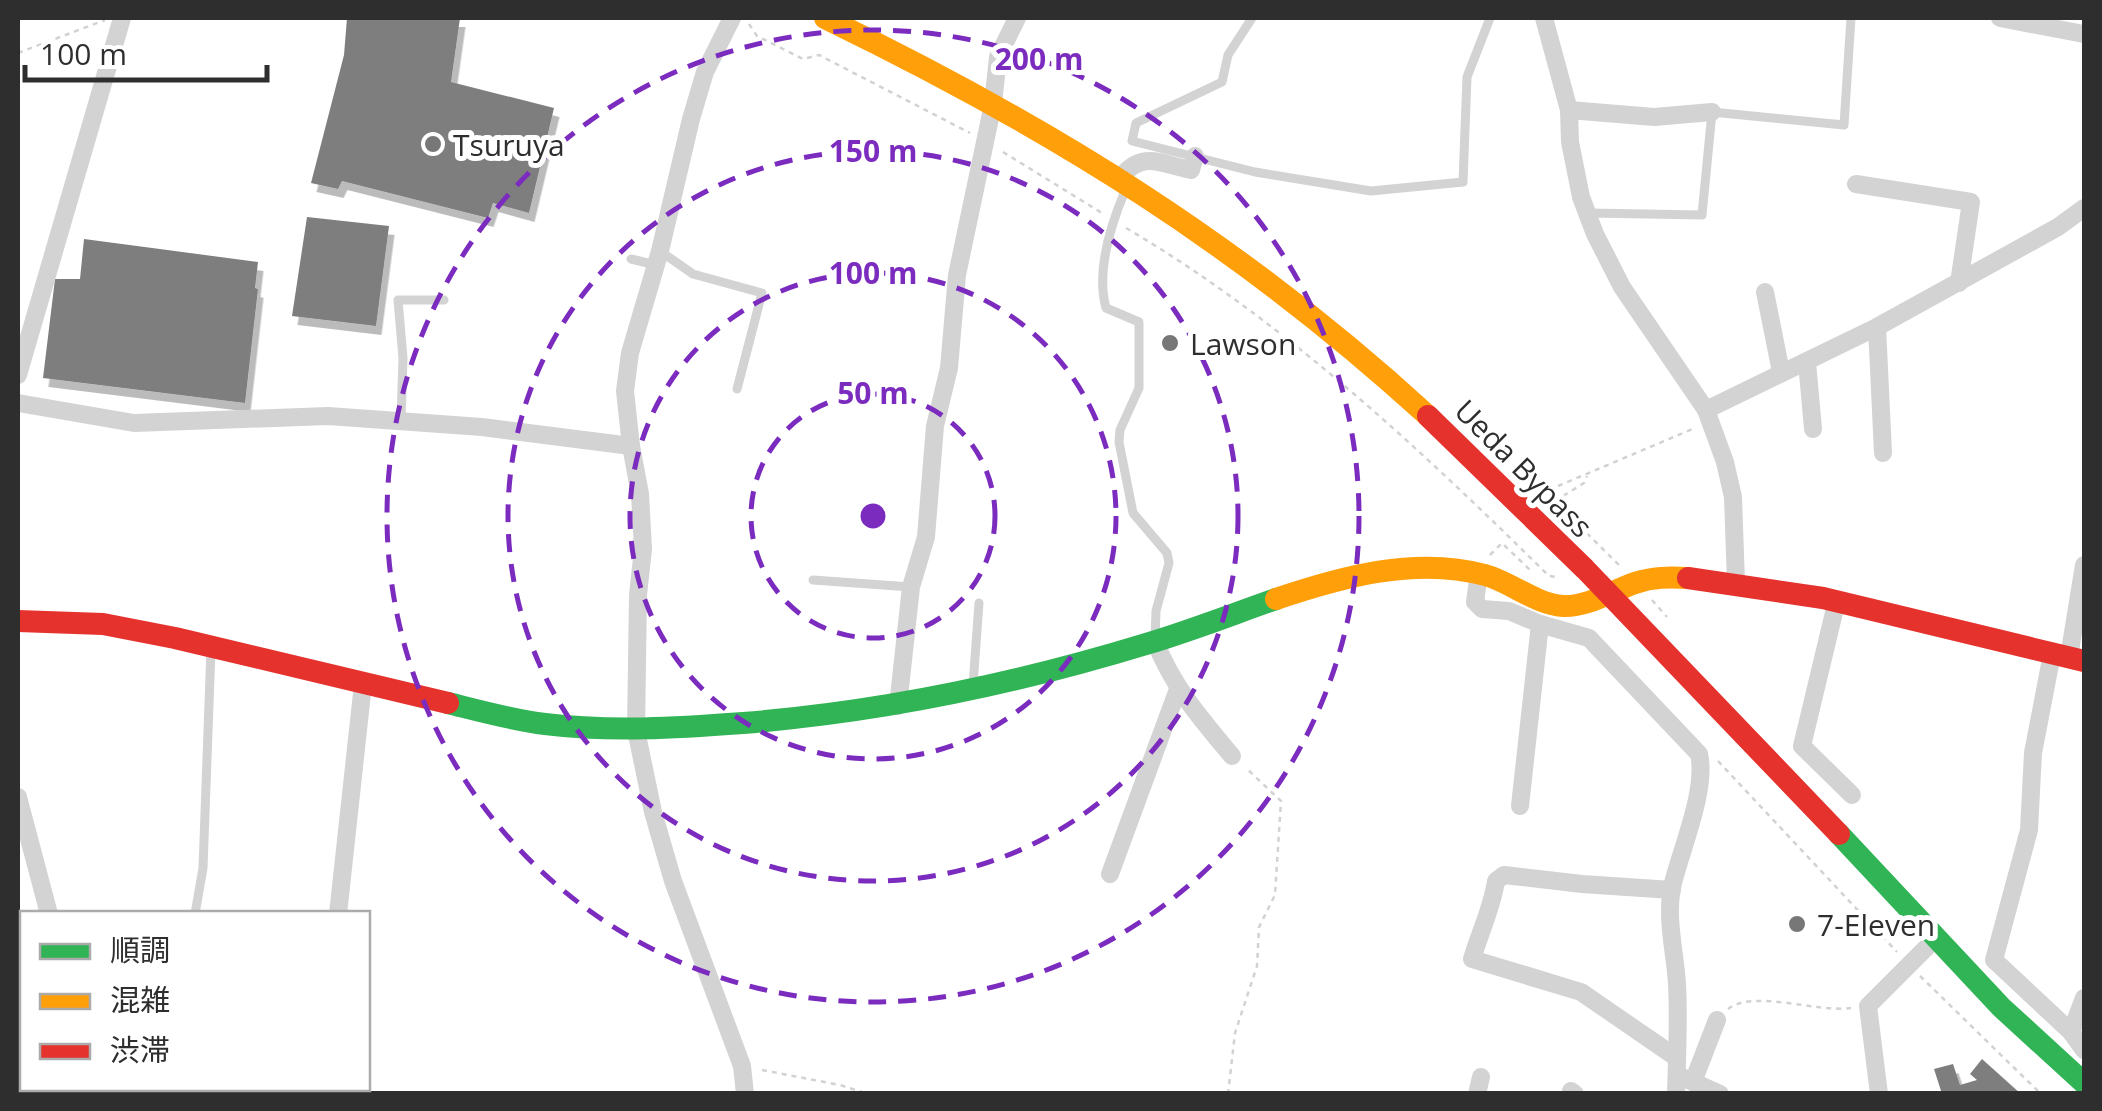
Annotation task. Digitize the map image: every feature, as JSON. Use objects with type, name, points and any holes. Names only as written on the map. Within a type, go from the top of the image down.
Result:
[{"type":"main road","name":"Ueda Bypass","points":[[824,18],[993,104],[1126,181],[1254,270],[1374,368],[1446,432],[1608,593],[1781,772],[1934,940],[2080,1082]]},
{"type":"main road","points":[[18,621],[103,624],[564,728],[636,730],[789,720],[898,706],[973,691],[1155,642],[1238,612],[1367,574],[1424,568],[1479,573],[1560,606],[1576,605],[1648,578],[1736,582],[1837,600],[2069,657]]},
{"type":"street","points":[[18,374],[84,173],[122,18]]},
{"type":"street","points":[[734,18],[706,72],[630,353],[625,391],[640,494],[642,549],[636,730],[653,812],[673,881],[742,1066],[745,1094]]},
{"type":"street","points":[[898,706],[911,587],[926,536],[934,426],[949,368],[956,276],[986,141],[998,57],[1018,18]]},
{"type":"street","points":[[1544,18],[1568,110],[1570,142],[1582,196],[1595,234],[1622,287],[1708,415],[1733,496],[1736,582]]},
{"type":"street","points":[[2000,18],[2084,34]]},
{"type":"street","points":[[1568,110],[1654,117],[1712,112]]},
{"type":"street","points":[[1126,181],[1132,164],[1140,160],[1191,170],[1195,156]]},
{"type":"street","points":[[1856,184],[1971,202],[1959,282]]},
{"type":"street","points":[[1708,415],[1780,372],[1877,328],[2058,227],[2084,208]]},
{"type":"street","points":[[1765,292],[1780,372]]},
{"type":"street","points":[[1877,328],[1882,453]]},
{"type":"street","points":[[1807,362],[1812,428]]},
{"type":"street","points":[[18,403],[134,423],[328,416],[482,427],[630,446]]},
{"type":"street","points":[[2084,565],[2069,657],[2033,753],[2030,830],[1994,960],[2071,1032],[2084,1050]]},
{"type":"street","points":[[1479,573],[1474,602],[1482,609],[1510,611],[1589,638],[1699,754],[1702,765],[1672,890],[1670,925],[1677,983],[1680,1077]]},
{"type":"street","points":[[1781,772],[1802,746],[1837,600]]},
{"type":"street","points":[[1520,806],[1540,624]]},
{"type":"street","points":[[1155,642],[1178,689],[1232,756]]},
{"type":"street","points":[[338,911],[363,684]]},
{"type":"street","points":[[1110,874],[1178,689]]},
{"type":"street","points":[[1802,746],[1852,796]]},
{"type":"street","points":[[18,798],[20,820],[49,911]]},
{"type":"street","points":[[1672,890],[1504,875],[1496,881],[1493,904],[1482,921],[1472,958],[1581,992],[1680,1077],[1720,1094]]},
{"type":"street","points":[[1879,1094],[1868,1006],[1934,940]]},
{"type":"street","points":[[2071,1032],[2084,998]]},
{"type":"street","points":[[1680,1077],[1717,1020]]},
{"type":"lane","points":[[1252,18],[1228,55],[1222,82],[1136,122],[1132,141],[1255,172],[1371,191],[1463,182],[1467,77],[1490,18]]},
{"type":"lane","points":[[1590,213],[1702,215],[1712,112],[1844,125],[1851,18]]},
{"type":"lane","points":[[1126,181],[1114,222],[1102,295],[1106,308],[1139,322],[1139,388],[1125,417],[1119,442],[1133,512],[1167,553],[1156,612],[1155,642]]},
{"type":"lane","points":[[631,258],[658,258],[693,274],[762,292],[737,389]]},
{"type":"lane","points":[[401,422],[403,358],[398,300],[444,300]]},
{"type":"lane","points":[[813,580],[911,587]]},
{"type":"lane","points":[[973,691],[979,603]]},
{"type":"lane","points":[[197,911],[204,868],[211,646]]},
{"type":"path","points":[[18,53],[111,18]]},
{"type":"path","points":[[734,18],[752,25],[757,36],[804,59],[818,55],[986,141],[1189,269],[1297,349],[1466,494],[1549,576],[1560,577]]},
{"type":"path","points":[[1558,486],[1708,415]]},
{"type":"path","points":[[1555,501],[1584,483],[1588,475]]},
{"type":"path","points":[[1502,542],[1538,578]]},
{"type":"path","points":[[1228,1094],[1234,1034],[1257,966],[1259,927],[1274,895],[1281,801],[1232,756]]},
{"type":"path","points":[[1715,758],[1909,966],[2040,1094]]},
{"type":"path","points":[[1717,1020],[1731,1004],[1746,1000],[1836,1010],[1868,1006]]},
{"type":"path","points":[[742,1066],[840,1084],[868,1094]]},
{"type":"building","name":"Tsuruya","points":[[347,18],[460,18],[451,82],[554,108],[529,213],[493,203],[488,218],[342,181],[338,189],[311,183],[344,55]]},
{"type":"building","points":[[307,217],[389,226],[376,326],[292,316]]},
{"type":"building","points":[[84,239],[258,262],[245,403],[43,378],[55,279],[80,279]]},
{"type":"building","points":[[1982,1059],[2021,1094],[1942,1094],[1934,1069],[1953,1064],[1960,1085],[1977,1080],[1970,1074]]},
{"type":"traffic: fast","points":[[448,703],[533,722],[594,728],[668,728],[794,718],[896,704],[1047,672],[1162,639],[1276,599]]},
{"type":"traffic: fast","points":[[1839,834],[2001,1007],[2084,1083]]},
{"type":"traffic: slow","points":[[825,18],[989,103],[1142,194],[1287,297],[1428,416]]},
{"type":"traffic: slow","points":[[1276,599],[1326,583],[1406,568],[1485,575],[1563,606],[1591,601],[1648,580],[1688,578]]},
{"type":"traffic: jam","points":[[1428,416],[1585,569],[1839,834]]},
{"type":"traffic: jam","points":[[1688,578],[1823,598],[2084,661]]},
{"type":"traffic: jam","points":[[18,621],[103,624],[448,703]]},
{"type":"place","name":"Tsuruya","points":[[433,144]]},
{"type":"place","name":"Lawson","points":[[1170,343]]},
{"type":"place","name":"7-Eleven","points":[[1797,924]]}]
